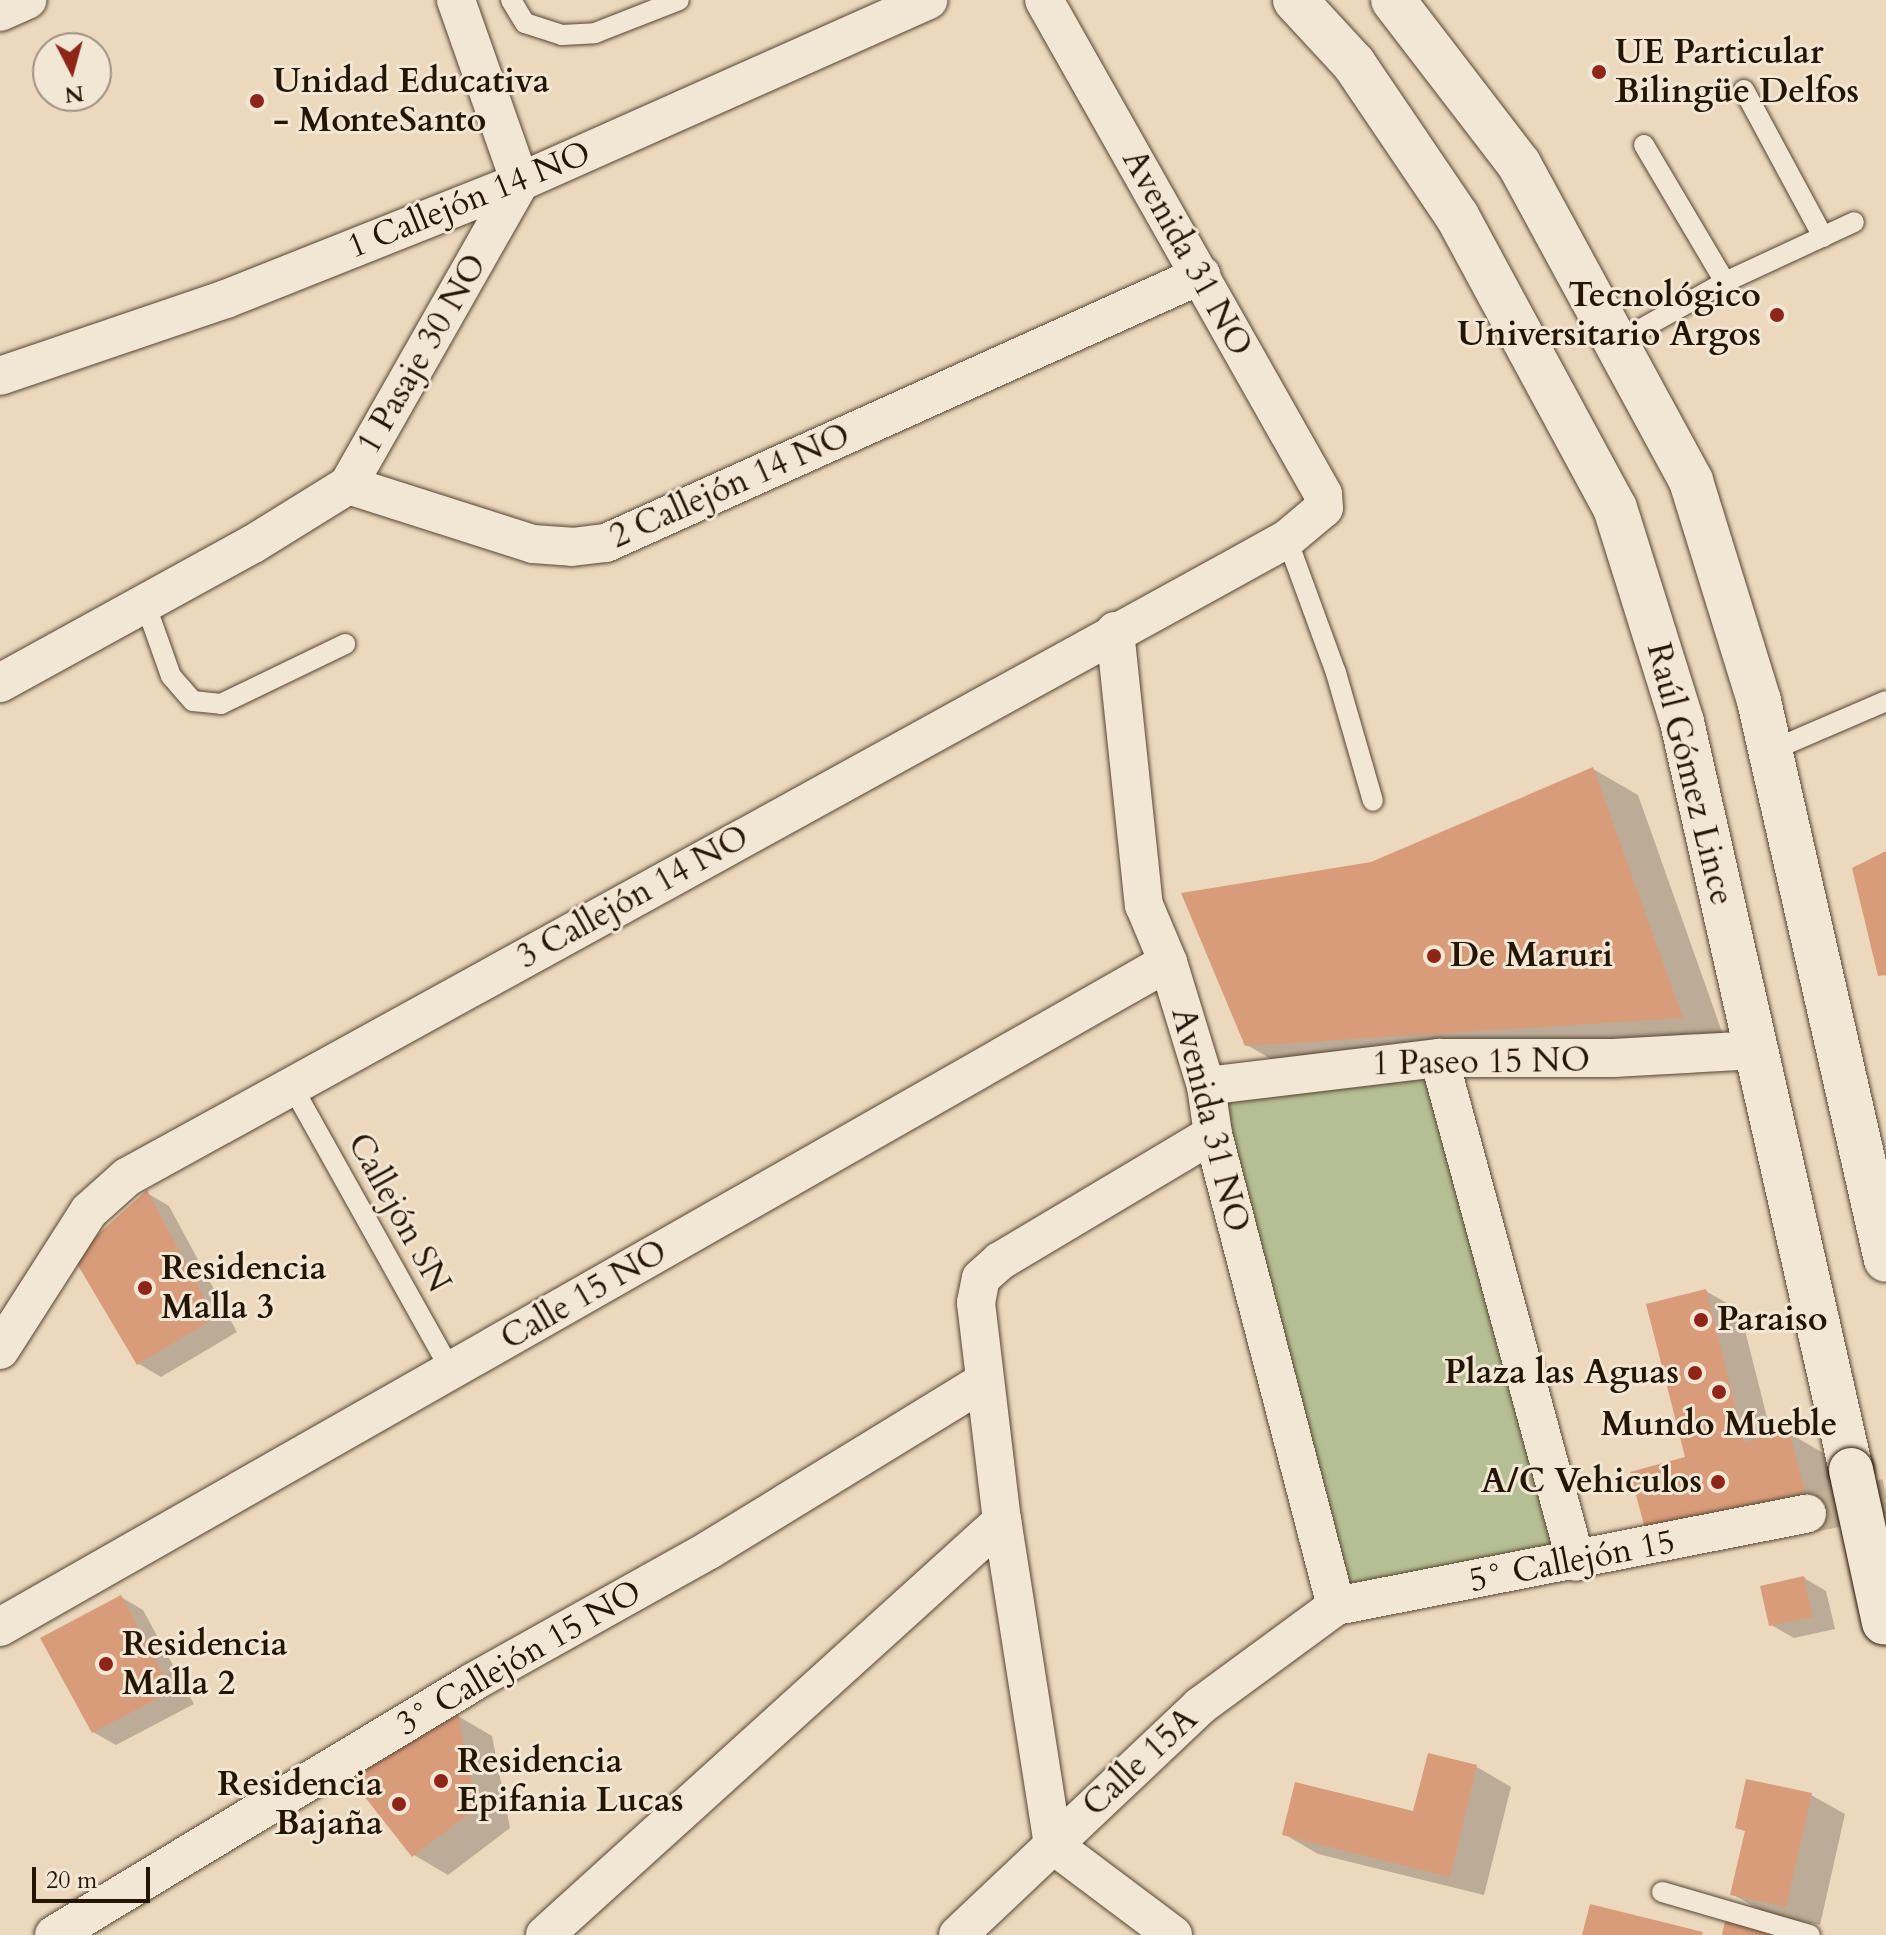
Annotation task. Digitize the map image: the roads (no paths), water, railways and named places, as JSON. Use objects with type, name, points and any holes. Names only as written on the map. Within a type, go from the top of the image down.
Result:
[{"type":"main road","name":"Raúl Gómez Lince","points":[[1295,0],[1354,64],[1457,216],[1615,508],[1682,722],[1885,1626]]},
{"type":"main road","points":[[1393,0],[1519,164],[1691,481],[1770,751],[1880,1206],[1886,1260]]},
{"type":"street","points":[[0,12],[27,0]]},
{"type":"street","points":[[456,0],[520,182]]},
{"type":"street","name":"1 Callejón 14 NO","points":[[0,376],[226,299],[520,182],[928,0]]},
{"type":"street","name":"Avenida 31 NO","points":[[1044,0],[1323,494],[1324,508]]},
{"type":"street","name":"1 Pasaje 30 NO","points":[[348,485],[520,182]]},
{"type":"street","name":"2 Callejón 14 NO","points":[[348,485],[533,544],[606,543],[1201,275]]},
{"type":"street","points":[[0,683],[348,485]]},
{"type":"street","name":"3 Callejón 14 NO","points":[[0,1350],[106,1192],[292,1086],[1287,539],[1324,508]]},
{"type":"street","name":"Avenida 31 NO","points":[[1115,631],[1137,867],[1144,905],[1168,962],[1206,1086],[1213,1134],[1336,1606]]},
{"type":"street","name":"Calle 15 NO","points":[[0,1627],[1168,962]]},
{"type":"street","name":"1 Paseo 15 NO","points":[[1206,1086],[1439,1058],[1613,1058],[1757,1050]]},
{"type":"street","points":[[1439,1058],[1576,1562]]},
{"type":"street","points":[[1173,1935],[1053,1845],[1002,1521],[983,1382],[976,1303],[981,1278],[1000,1261],[1213,1134]]},
{"type":"street","name":"3° Callejón 15 NO","points":[[54,1935],[93,1925],[983,1382]]},
{"type":"street","name":"5° Callejón 15","points":[[1336,1606],[1576,1562],[1807,1514]]},
{"type":"street","points":[[545,1935],[1002,1521]]},
{"type":"street","name":"Calle 15A","points":[[958,1935],[1200,1706],[1336,1606]]},
{"type":"lane","points":[[511,0],[525,23],[562,35],[595,33],[679,0]]},
{"type":"lane","points":[[1744,90],[1823,237]]},
{"type":"lane","points":[[1644,145],[1725,282]]},
{"type":"lane","points":[[1616,343],[1725,282],[1854,222]]},
{"type":"lane","points":[[1287,539],[1336,673],[1373,801]]},
{"type":"lane","points":[[145,603],[171,676],[193,701],[221,704],[345,644]]},
{"type":"lane","points":[[1770,751],[1886,701]]},
{"type":"lane","name":"Callejón SN","points":[[292,1086],[451,1371]]},
{"type":"lane","points":[[1662,1892],[1810,1935]]},
{"type":"tunnel","points":[[1807,1514],[1886,1498]]},
{"type":"place","name":"UE Particular Bilingüe Delfos","points":[[1599,72]]},
{"type":"place","name":"Unidad Educativa - MonteSanto","points":[[257,101]]},
{"type":"place","name":"Tecnológico Universitario Argos","points":[[1777,315]]},
{"type":"place","name":"De Maruri","points":[[1434,956]]},
{"type":"place","name":"Residencia Malla 3","points":[[145,1288]]},
{"type":"place","name":"Paraiso","points":[[1701,1320]]},
{"type":"place","name":"Plaza las Aguas","points":[[1695,1373]]},
{"type":"place","name":"Mundo Mueble","points":[[1719,1392]]},
{"type":"place","name":"A/C Vehiculos","points":[[1718,1482]]},
{"type":"place","name":"Residencia Malla 2","points":[[106,1664]]},
{"type":"place","name":"Residencia Epifania Lucas","points":[[441,1781]]},
{"type":"place","name":"Residencia Bajaña","points":[[399,1804]]}]
